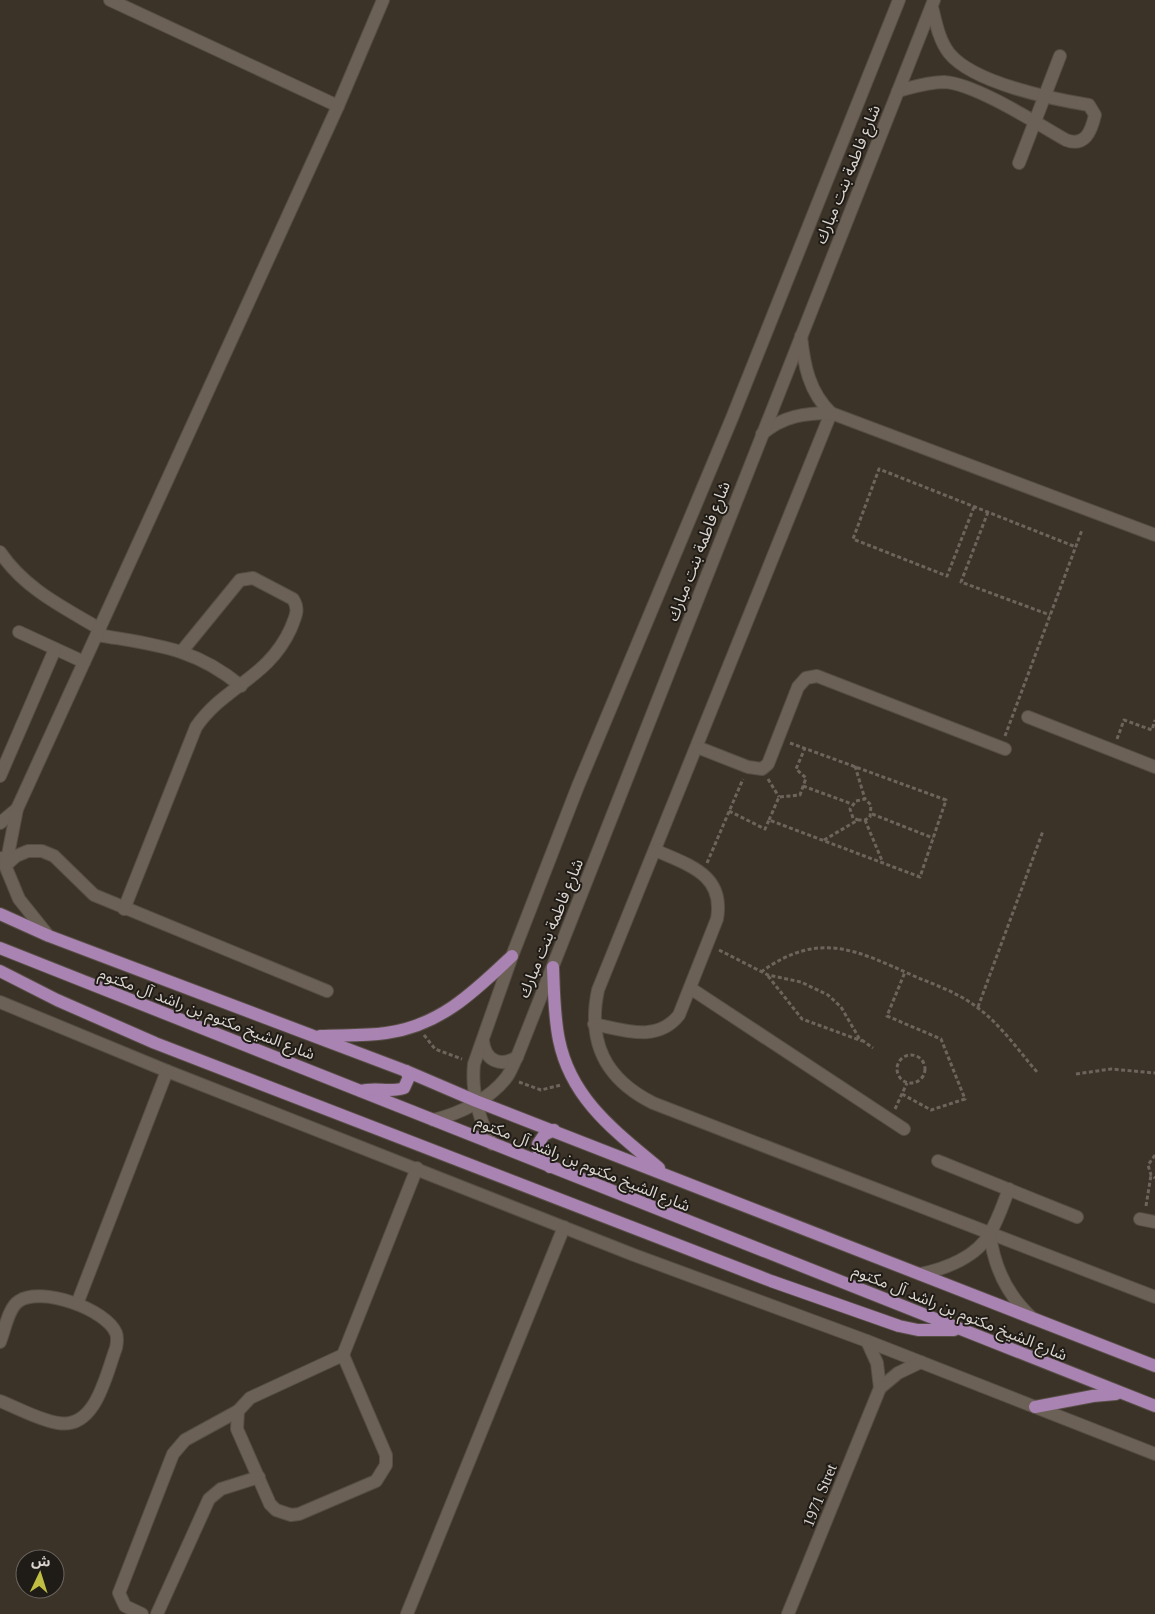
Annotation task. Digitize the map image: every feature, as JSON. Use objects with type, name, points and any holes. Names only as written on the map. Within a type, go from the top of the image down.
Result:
[{"type":"main road","name":"شارع الشيخ مكتوم بن راشد آل مكتوم","points":[[0,914],[49,936],[406,1071],[476,1101],[1155,1366]]},
{"type":"main road","name":"شارع الشيخ مكتوم بن راشد آل مكتوم","points":[[0,948],[959,1330],[1155,1406]]},
{"type":"main road","points":[[312,1036],[371,1034],[417,1026],[457,1006],[512,956]]},
{"type":"main road","points":[[552,967],[558,1040],[573,1081],[601,1119],[668,1176]]},
{"type":"main road","points":[[0,972],[155,1043],[771,1281],[899,1326],[939,1331],[959,1330]]},
{"type":"main road","points":[[361,1091],[375,1088],[398,1090],[404,1088],[409,1077],[406,1071]]},
{"type":"main road","points":[[552,1168],[539,1154],[537,1149],[540,1139],[554,1130]]},
{"type":"main road","points":[[1035,1407],[1093,1396],[1123,1394]]},
{"type":"street","points":[[110,0],[338,106]]},
{"type":"street","points":[[49,936],[28,913],[19,899],[3,860],[17,809],[338,106],[384,0]]},
{"type":"street","name":"شارع فاطمة بنت مبارك","points":[[492,1144],[482,1123],[476,1101],[473,1077],[474,1064],[512,956],[578,786],[732,418],[899,0]]},
{"type":"street","points":[[898,91],[936,83],[954,84],[971,89],[1066,140],[1075,142],[1087,138],[1092,126],[1094,111],[1089,105],[1044,97],[979,74],[959,63],[944,46],[933,3]]},
{"type":"street","name":"شارع فاطمة بنت مبارك","points":[[433,1120],[456,1113],[498,1086],[507,1077],[517,1057],[801,333],[933,3]]},
{"type":"street","points":[[1019,163],[1060,56]]},
{"type":"street","points":[[971,89],[979,74]]},
{"type":"street","points":[[801,333],[811,386],[831,413]]},
{"type":"street","points":[[762,434],[788,418],[808,413],[831,413],[1155,535]]},
{"type":"street","points":[[831,413],[598,990],[594,1024],[597,1041],[612,1072],[623,1085],[637,1095],[1155,1298]]},
{"type":"street","points":[[0,552],[23,581],[39,594],[99,632],[182,651],[210,663],[241,686]]},
{"type":"street","points":[[124,909],[190,738],[212,707],[269,663],[285,641],[297,611],[296,605],[287,596],[252,578],[240,580],[182,651]]},
{"type":"street","points":[[19,632],[84,662]]},
{"type":"street","points":[[0,776],[54,648]]},
{"type":"street","points":[[696,747],[748,767],[762,769],[768,764],[801,682],[811,676],[817,676],[1003,748]]},
{"type":"street","points":[[1028,717],[1155,766]]},
{"type":"street","points":[[0,823],[17,809]]},
{"type":"street","points":[[594,1024],[643,1033],[658,1031],[674,1022],[679,1015],[717,919],[718,902],[713,886],[703,872],[655,850]]},
{"type":"street","points":[[3,860],[28,851],[42,851],[54,856],[94,895],[124,909],[327,991]]},
{"type":"street","points":[[690,988],[904,1129]]},
{"type":"street","points":[[0,1002],[167,1071],[417,1168],[634,1256],[867,1341],[1155,1454]]},
{"type":"street","points":[[483,1041],[484,1050],[490,1058],[498,1063],[508,1062],[517,1057]]},
{"type":"street","points":[[77,1304],[167,1071]]},
{"type":"street","points":[[938,1161],[1077,1217]]},
{"type":"street","points":[[142,1614],[130,1609],[122,1602],[120,1587],[173,1454],[185,1440],[238,1411],[250,1398],[343,1355],[417,1168]]},
{"type":"street","points":[[920,1274],[934,1271],[959,1261],[981,1244],[990,1234],[1009,1189]]},
{"type":"street","points":[[407,1614],[564,1227]]},
{"type":"street","points":[[990,1234],[999,1274],[1013,1298],[1032,1318]]},
{"type":"street","points":[[0,1342],[13,1308],[24,1298],[41,1296],[77,1304],[106,1321],[116,1332],[117,1340],[116,1348],[93,1406],[87,1415],[78,1421],[68,1424],[56,1423],[0,1401]]},
{"type":"street","points":[[867,1341],[877,1363],[880,1388]]},
{"type":"street","points":[[238,1411],[237,1429],[270,1504],[276,1510],[291,1515],[299,1514],[376,1481],[386,1465],[386,1455],[343,1355]]},
{"type":"street","points":[[880,1388],[898,1373],[921,1362]]},
{"type":"street","name":"1971 Stret","points":[[788,1614],[880,1388]]},
{"type":"street","points":[[157,1614],[209,1499],[221,1489],[258,1477]]},
{"type":"path","points":[[974,506],[947,576],[853,539],[880,469],[974,506],[1076,547]]},
{"type":"path","points":[[988,512],[961,582],[1050,615]]},
{"type":"path","points":[[1003,748],[1082,530]]},
{"type":"path","points":[[1113,750],[1124,720],[1152,730],[1155,720]]},
{"type":"path","points":[[769,820],[920,877],[946,800],[778,738]]},
{"type":"path","points":[[779,797],[800,795],[806,778],[796,769],[805,748]]},
{"type":"path","points":[[824,840],[858,820],[865,820],[872,814],[872,805],[865,799],[855,766]]},
{"type":"path","points":[[703,872],[748,767]]},
{"type":"path","points":[[762,769],[779,797]]},
{"type":"path","points":[[803,786],[852,804]]},
{"type":"path","points":[[729,811],[765,829],[779,797]]},
{"type":"path","points":[[852,804],[860,799],[865,799]]},
{"type":"path","points":[[852,804],[851,813],[858,820]]},
{"type":"path","points":[[872,814],[934,838]]},
{"type":"path","points":[[865,820],[883,863]]},
{"type":"path","points":[[978,1007],[1044,830]]},
{"type":"path","points":[[707,944],[768,976],[801,982],[828,995],[841,1007],[862,1041]]},
{"type":"path","points":[[761,972],[795,953],[833,948],[858,952],[954,993],[978,1007],[999,1027],[1037,1072]]},
{"type":"path","points":[[902,1094],[931,1110],[965,1099],[941,1039],[887,1016],[906,972]]},
{"type":"path","points":[[768,976],[802,1019],[862,1041],[873,1048]]},
{"type":"path","points":[[435,1049],[474,1064]]},
{"type":"path","points":[[915,1056],[923,1062],[924,1073],[918,1081],[907,1082],[899,1076],[898,1065],[904,1057],[915,1056]]},
{"type":"path","points":[[1076,1074],[1111,1069],[1155,1073]]},
{"type":"path","points":[[507,1077],[541,1090],[573,1081]]},
{"type":"path","points":[[891,1120],[907,1082]]},
{"type":"path","points":[[1146,1220],[1151,1174],[1148,1165],[1155,1155]]},
{"type":"path","points":[[1151,1174],[1155,1178]]}]
